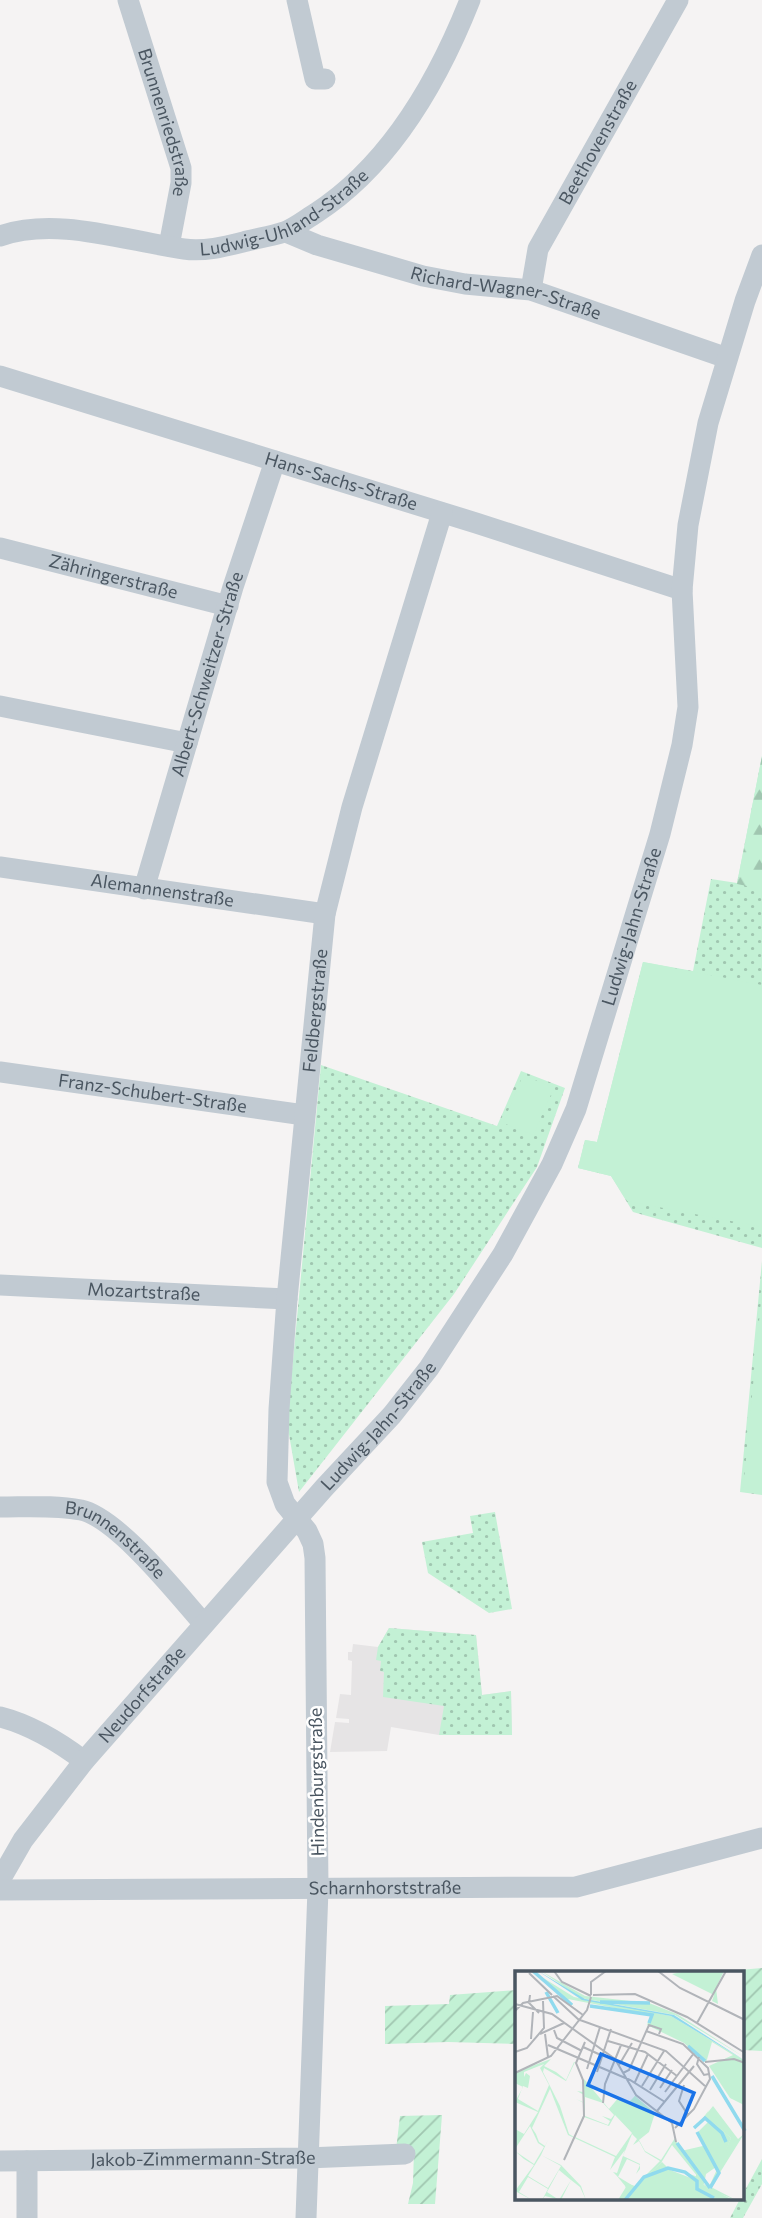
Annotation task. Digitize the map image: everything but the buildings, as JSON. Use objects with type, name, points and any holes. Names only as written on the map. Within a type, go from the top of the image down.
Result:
[{"type":"street","name":"Brunnenriedstraße","points":[[128,0],[181,168],[181,183],[169,246]]},
{"type":"street","points":[[297,0],[315,79],[325,79]]},
{"type":"street","name":"Ludwig-Uhland-Straße","points":[[0,236],[37,227],[66,229],[188,249],[224,247],[286,232],[340,197],[377,159],[416,108],[453,42],[470,0]]},
{"type":"street","name":"Beethovenstraße","points":[[531,290],[538,249],[678,0]]},
{"type":"street","name":"Richard-Wagner-Straße","points":[[286,232],[317,245],[423,276],[465,284],[531,290],[727,358]]},
{"type":"street","name":"Ludwig-Jahn-Straße","points":[[297,1520],[392,1415],[436,1359],[503,1254],[552,1164],[576,1110],[660,834],[682,745],[688,707],[682,590],[688,525],[708,423],[762,255]]},
{"type":"street","name":"Hans-Sachs-Straße","points":[[0,376],[682,590]]},
{"type":"street","name":"Albert-Schweitzer-Straße","points":[[144,889],[228,606],[275,461]]},
{"type":"street","name":"Feldbergstraße","points":[[297,1520],[285,1504],[277,1482],[279,1409],[304,1115],[325,914],[352,807],[442,513]]},
{"type":"street","name":"Zähringerstraße","points":[[0,548],[228,606]]},
{"type":"street","points":[[0,706],[187,743]]},
{"type":"street","name":"Alemannenstraße","points":[[0,867],[325,914]]},
{"type":"street","name":"Franz-Schubert-Straße","points":[[0,1072],[304,1115]]},
{"type":"street","name":"Mozartstraße","points":[[0,1285],[287,1298]]},
{"type":"street","name":"Brunnenstraße","points":[[0,1507],[37,1506],[84,1511],[117,1531],[204,1624]]},
{"type":"street","name":"Neudorfstraße","points":[[0,1880],[23,1840],[84,1761],[297,1520]]},
{"type":"street","name":"Hindenburgstraße","points":[[297,1520],[307,1531],[315,1558],[317,1889],[306,2218]]},
{"type":"street","points":[[0,1717],[13,1720],[58,1742],[84,1761]]},
{"type":"street","name":"Scharnhorststraße","points":[[0,1891],[576,1887],[762,1838]]},
{"type":"street","name":"Jakob-Zimmermann-Straße","points":[[0,2161],[307,2158],[405,2154]]},
{"type":"street","points":[[27,2161],[27,2218]]},
{"type":"shaded area","points":[[389,1628],[476,1635],[482,1695],[511,1691],[512,1735],[439,1735],[391,1727],[387,1751],[330,1752],[335,1722],[349,1723],[349,1719],[336,1718],[340,1694],[351,1695],[352,1661],[348,1660],[348,1652],[352,1652],[353,1644],[378,1647]]},
{"type":"green space","points":[[762,756],[762,1248],[633,1212],[611,1176],[578,1168],[585,1140],[597,1142],[643,962],[693,971],[711,879],[737,883]]},
{"type":"green space","points":[[762,756],[762,889],[737,884]]},
{"type":"green space","points":[[643,962],[762,985],[762,1227],[627,1201],[611,1176],[578,1168],[585,1140],[597,1142]]},
{"type":"green space","points":[[321,1065],[497,1126],[521,1071],[565,1088],[537,1167],[454,1294],[299,1492],[287,1423]]},
{"type":"green space","points":[[523,1075],[554,1088],[533,1135],[503,1123]]},
{"type":"green space","points":[[762,1261],[762,1495],[740,1492]]},
{"type":"green space","points":[[762,1290],[762,1493],[743,1491]]},
{"type":"green space","points":[[495,1512],[512,1609],[489,1613],[428,1573],[422,1542],[473,1533],[470,1516]]},
{"type":"green space","points":[[389,1628],[476,1635],[482,1695],[511,1691],[512,1735],[439,1735],[444,1706],[383,1697],[384,1672],[380,1671],[381,1661],[376,1660],[378,1647]]},
{"type":"green space","points":[[762,1968],[762,2051],[744,2050],[744,1971],[728,1971]]},
{"type":"green space","points":[[515,1990],[515,2044],[385,2044],[385,2006],[449,2004],[450,1995]]},
{"type":"green space","points":[[442,2115],[435,2204],[408,2204],[413,2183],[414,2151],[396,2150],[400,2116]]},
{"type":"green space","points":[[762,2159],[762,2184],[743,2218],[730,2218],[739,2200],[744,2200],[744,2192]]}]
